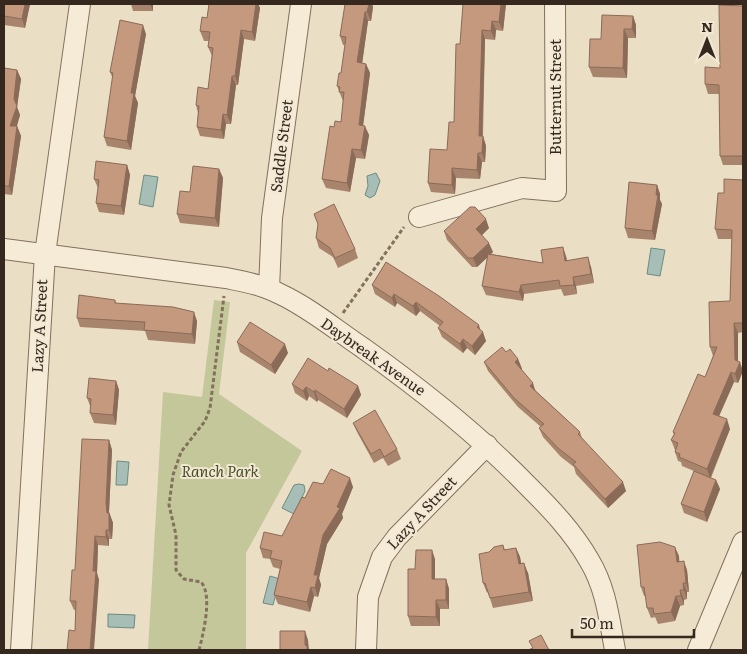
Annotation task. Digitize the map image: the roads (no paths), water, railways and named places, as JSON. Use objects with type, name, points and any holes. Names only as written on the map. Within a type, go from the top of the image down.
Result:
[{"type":"street","name":"Lazy A Street","points":[[21,650],[45,254],[80,4]]},
{"type":"street","name":"Saddle Street","points":[[269,289],[272,218],[300,4]]},
{"type":"street","name":"Butternut Street","points":[[419,217],[522,188],[556,191],[555,4]]},
{"type":"street","name":"Daybreak Avenue","points":[[4,249],[226,278],[269,289],[290,299],[333,327],[422,391],[487,445],[561,521],[582,548],[604,594],[615,650]]},
{"type":"street","name":"Lazy A Street","points":[[366,650],[368,597],[382,557],[397,537],[487,445]]},
{"type":"street","points":[[698,650],[743,542]]},
{"type":"water","points":[[376,173],[380,181],[375,195],[370,198],[365,195],[368,186],[367,176]]},
{"type":"water","points":[[144,175],[158,177],[153,207],[139,204]]},
{"type":"water","points":[[651,248],[665,250],[660,276],[647,274]]},
{"type":"water","points":[[117,461],[129,462],[127,485],[116,485]]},
{"type":"water","points":[[294,485],[304,485],[305,491],[294,514],[282,508]]},
{"type":"water","points":[[270,576],[280,579],[273,605],[263,603]]},
{"type":"water","points":[[108,614],[135,615],[134,628],[108,627]]},
{"type":"park label","name":"Ranch Park","points":[[220,472]]}]
